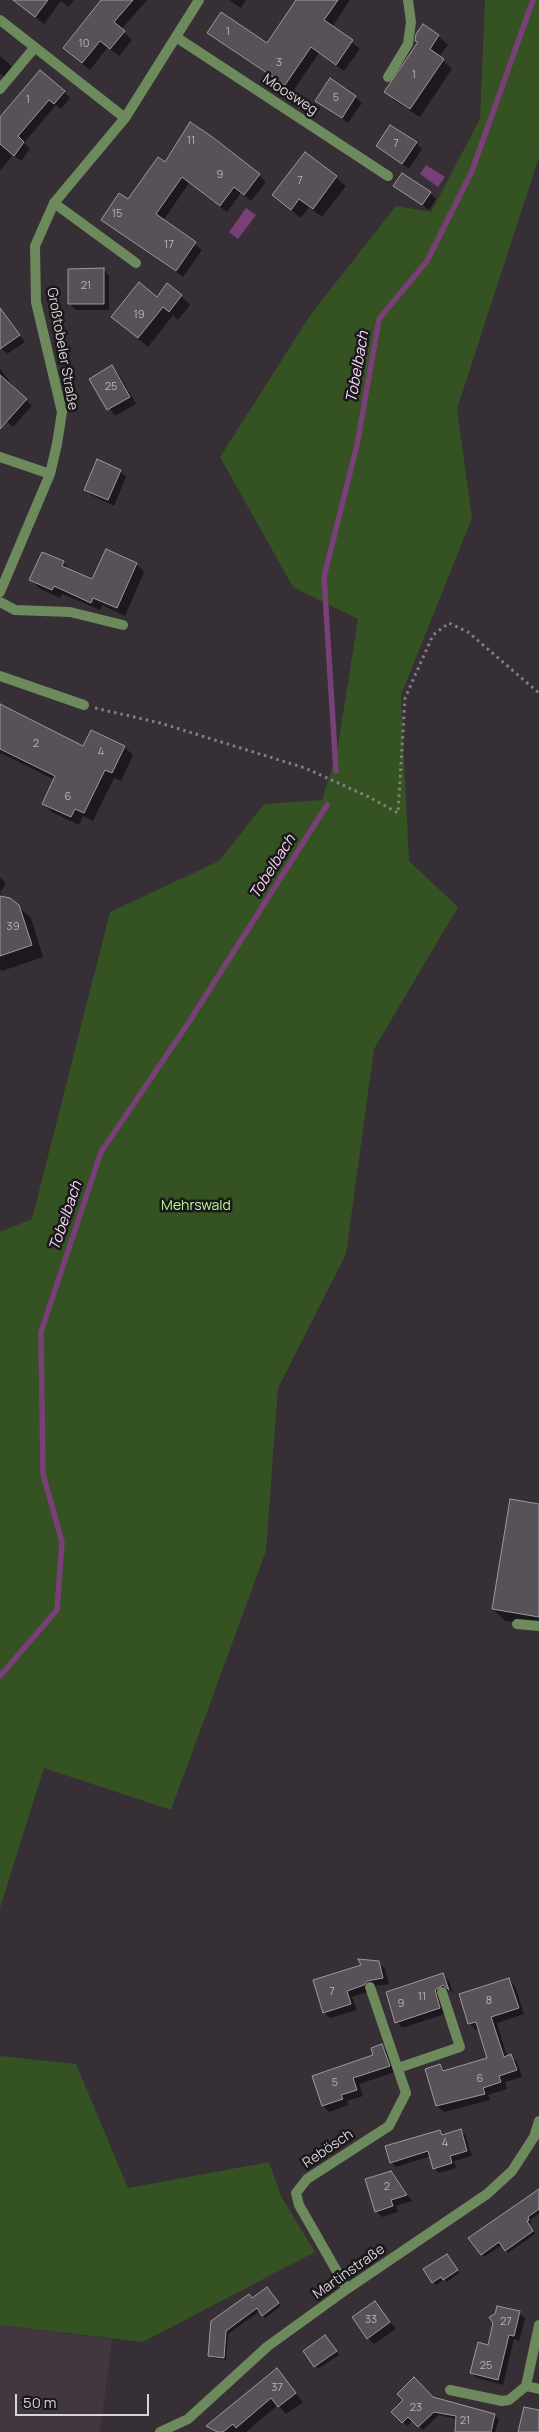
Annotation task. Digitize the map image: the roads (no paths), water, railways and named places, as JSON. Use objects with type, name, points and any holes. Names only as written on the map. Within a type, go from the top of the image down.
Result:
[{"type":"street","name":"Großtobeler Straße","points":[[0,592],[50,474],[62,412],[36,302],[35,246],[54,203],[125,118],[199,0]]},
{"type":"street","points":[[388,77],[408,44],[411,22],[408,0]]},
{"type":"street","points":[[0,20],[125,118]]},
{"type":"street","name":"Moosweg","points":[[176,37],[388,176]]},
{"type":"street","points":[[0,90],[35,47]]},
{"type":"street","points":[[54,203],[136,263]]},
{"type":"street","points":[[0,457],[50,474]]},
{"type":"street","points":[[0,602],[15,610],[70,612],[123,625]]},
{"type":"street","points":[[0,676],[84,705]]},
{"type":"street","points":[[517,1624],[539,1626]]},
{"type":"street","points":[[370,1987],[398,2068],[460,2047],[442,1992]]},
{"type":"street","name":"Rebösch","points":[[347,2289],[299,2205],[296,2193],[308,2179],[389,2126],[406,2093],[398,2068]]},
{"type":"street","name":"Martinstraße","points":[[160,2432],[188,2418],[268,2346],[347,2289],[487,2194],[512,2171],[536,2138],[539,2121]]},
{"type":"street","points":[[450,2390],[502,2401],[509,2400],[526,2386],[539,2325]]},
{"type":"street","points":[[526,2386],[539,2389]]},
{"type":"waterway","name":"Tobelbach","points":[[336,771],[324,577],[357,445],[379,319],[427,261],[472,171],[533,0]]},
{"type":"waterway","name":"Tobelbach","points":[[0,1676],[57,1610],[62,1542],[43,1474],[41,1332],[101,1152],[187,1025],[327,805]]},
{"type":"park label","name":"Mehrswald","points":[[196,1206]]}]
